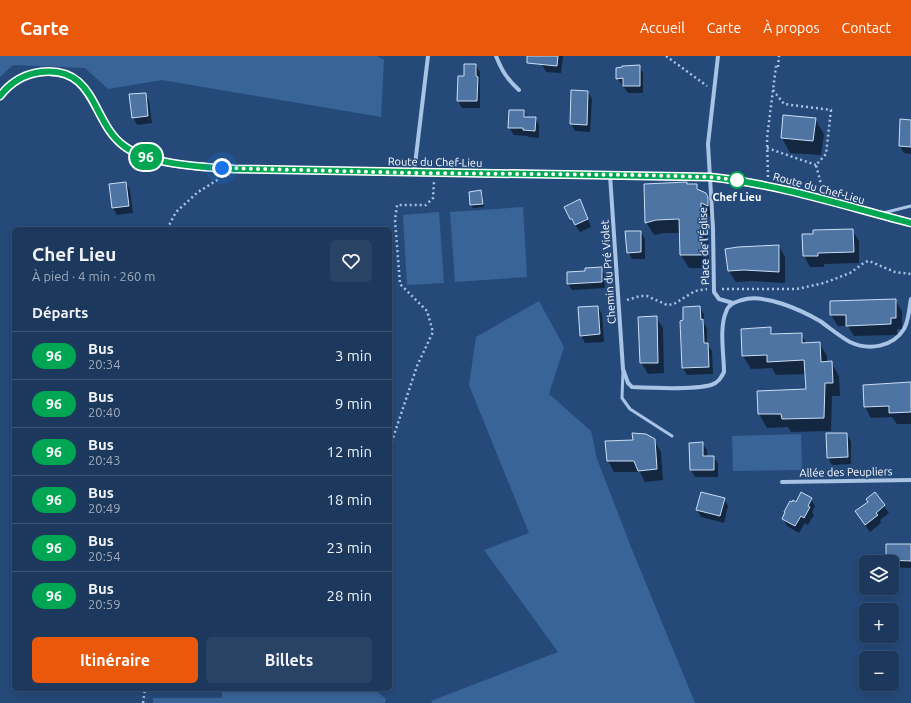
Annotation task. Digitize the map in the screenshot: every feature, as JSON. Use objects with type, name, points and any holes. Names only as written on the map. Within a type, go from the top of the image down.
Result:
[{"type":"main road","name":"Route du Chef-Lieu","points":[[0,96],[17,80],[33,74],[50,72],[64,74],[76,80],[86,89],[115,137],[124,146],[146,156],[170,162],[234,169],[710,177],[769,186],[911,223]]},
{"type":"street","points":[[414,173],[428,56]]},
{"type":"street","points":[[496,56],[508,80],[519,90]]},
{"type":"street","name":"Place de l'Église","points":[[718,56],[708,144],[713,228],[714,292],[719,299],[733,303]]},
{"type":"street","name":"Chemin du Pré Violet","points":[[610,175],[623,369],[628,382],[632,387],[693,387],[712,385],[720,379],[724,372],[723,321],[726,310],[733,303]]},
{"type":"street","points":[[733,303],[745,299],[763,299],[784,304],[818,320],[850,342],[864,346],[880,346],[891,342],[904,329],[911,299]]},
{"type":"street","name":"Allée des Peupliers","points":[[782,482],[911,480]]},
{"type":"lane","points":[[877,215],[911,206]]},
{"type":"lane","name":"Chemin du Pré Violet","points":[[623,369],[622,398],[630,409],[672,436]]},
{"type":"path","points":[[666,56],[714,91]]},
{"type":"path","points":[[769,186],[767,138],[779,56]]},
{"type":"path","points":[[773,90],[784,104],[831,110],[826,154],[816,164]]},
{"type":"path","points":[[767,148],[816,164]]},
{"type":"path","points":[[816,164],[826,201]]},
{"type":"path","points":[[168,227],[176,212],[198,192],[234,169]]},
{"type":"path","points":[[392,441],[417,366],[432,332],[427,311],[400,284],[395,220],[397,205],[426,205],[433,198],[434,173]]},
{"type":"path","points":[[619,303],[640,296],[648,296],[667,305],[674,304],[695,291],[714,288],[797,288],[824,283],[850,273],[869,261],[895,272],[911,274]]},
{"type":"path","points":[[143,703],[145,691]]},
{"type":"shaded area","points":[[0,56],[377,56],[384,60],[381,117],[162,80],[108,89],[85,68],[13,65],[0,77]]},
{"type":"shaded area","points":[[523,207],[527,277],[455,282],[450,212]]},
{"type":"shaded area","points":[[439,212],[444,283],[407,285],[403,215]]},
{"type":"shaded area","points":[[539,301],[564,347],[549,394],[591,431],[597,459],[631,547],[695,703],[432,703],[431,701],[558,652],[484,550],[529,533],[469,385],[476,337]]},
{"type":"shaded area","points":[[801,434],[802,470],[733,471],[732,436]]},
{"type":"shaded area","points":[[222,691],[376,691],[386,699],[385,703],[153,703],[153,698],[222,698]]},
{"type":"building","points":[[527,56],[558,56],[557,66],[527,63]]},
{"type":"building","points":[[464,64],[476,64],[476,76],[478,77],[477,101],[457,101],[458,76],[464,76]]},
{"type":"building","points":[[640,65],[640,86],[623,86],[623,78],[616,79],[616,68],[622,66]]},
{"type":"building","points":[[571,90],[588,91],[587,125],[570,124]]},
{"type":"building","points":[[146,93],[148,116],[132,118],[129,94]]},
{"type":"building","points":[[509,110],[524,110],[524,117],[536,117],[535,131],[523,130],[523,128],[508,128]]},
{"type":"building","points":[[783,115],[816,118],[813,141],[781,138]]},
{"type":"building","points":[[900,119],[911,120],[911,147],[899,146]]},
{"type":"building","points":[[126,182],[129,206],[112,208],[109,184]]},
{"type":"building","points":[[687,182],[687,184],[697,184],[697,189],[706,193],[708,197],[708,206],[701,203],[702,255],[680,255],[679,219],[656,220],[645,223],[644,184]]},
{"type":"building","points":[[481,190],[483,204],[470,205],[469,192]]},
{"type":"building","points":[[580,199],[588,219],[575,225],[564,207]]},
{"type":"building","points":[[853,229],[854,252],[818,253],[818,256],[803,256],[802,234],[813,234],[813,230]]},
{"type":"building","points":[[625,231],[641,231],[641,252],[627,253]]},
{"type":"building","points":[[779,245],[779,272],[744,270],[728,271],[725,249]]},
{"type":"building","points":[[602,267],[602,282],[567,284],[567,272],[585,271],[585,268]]},
{"type":"building","points":[[896,299],[896,318],[891,318],[891,324],[846,326],[846,315],[830,315],[830,301]]},
{"type":"building","points":[[598,306],[600,334],[580,336],[578,307]]},
{"type":"building","points":[[700,306],[701,320],[703,319],[704,343],[708,343],[709,367],[682,368],[680,321],[683,320],[683,307]]},
{"type":"building","points":[[657,316],[658,363],[640,363],[638,317]]},
{"type":"building","points":[[771,327],[771,334],[802,333],[802,343],[820,342],[821,362],[832,361],[833,383],[825,383],[824,418],[782,419],[781,414],[758,414],[757,391],[806,389],[804,360],[767,362],[767,355],[742,356],[741,329]]},
{"type":"building","points":[[911,382],[911,412],[889,413],[889,406],[864,407],[863,385]]},
{"type":"building","points":[[632,433],[646,434],[655,439],[657,469],[638,471],[634,461],[607,461],[605,441],[633,440]]},
{"type":"building","points":[[826,433],[847,433],[848,457],[827,458]]},
{"type":"building","points":[[703,442],[703,456],[714,456],[714,470],[690,470],[689,443]]},
{"type":"building","points":[[701,492],[725,498],[720,516],[696,510]]},
{"type":"building","points":[[801,492],[812,498],[808,506],[810,507],[804,518],[801,516],[795,526],[782,519],[790,501],[792,502],[793,500],[796,502]]},
{"type":"building","points":[[875,492],[885,505],[876,513],[878,515],[865,525],[855,511],[868,502],[866,499]]},
{"type":"building","points":[[886,544],[911,544],[911,561],[899,561],[899,555],[886,555]]},
{"type":"bus line","name":"96","points":[[0,96],[17,80],[33,74],[41,72],[58,72],[70,76],[82,84],[91,95],[108,127],[124,146],[146,156],[170,162],[211,168],[414,173],[710,177],[762,185],[911,223]]},
{"type":"place","name":"Chef Lieu","points":[[737,180]]},
{"type":"route","points":[[222,168],[414,173],[634,175],[710,177],[737,180]]}]
